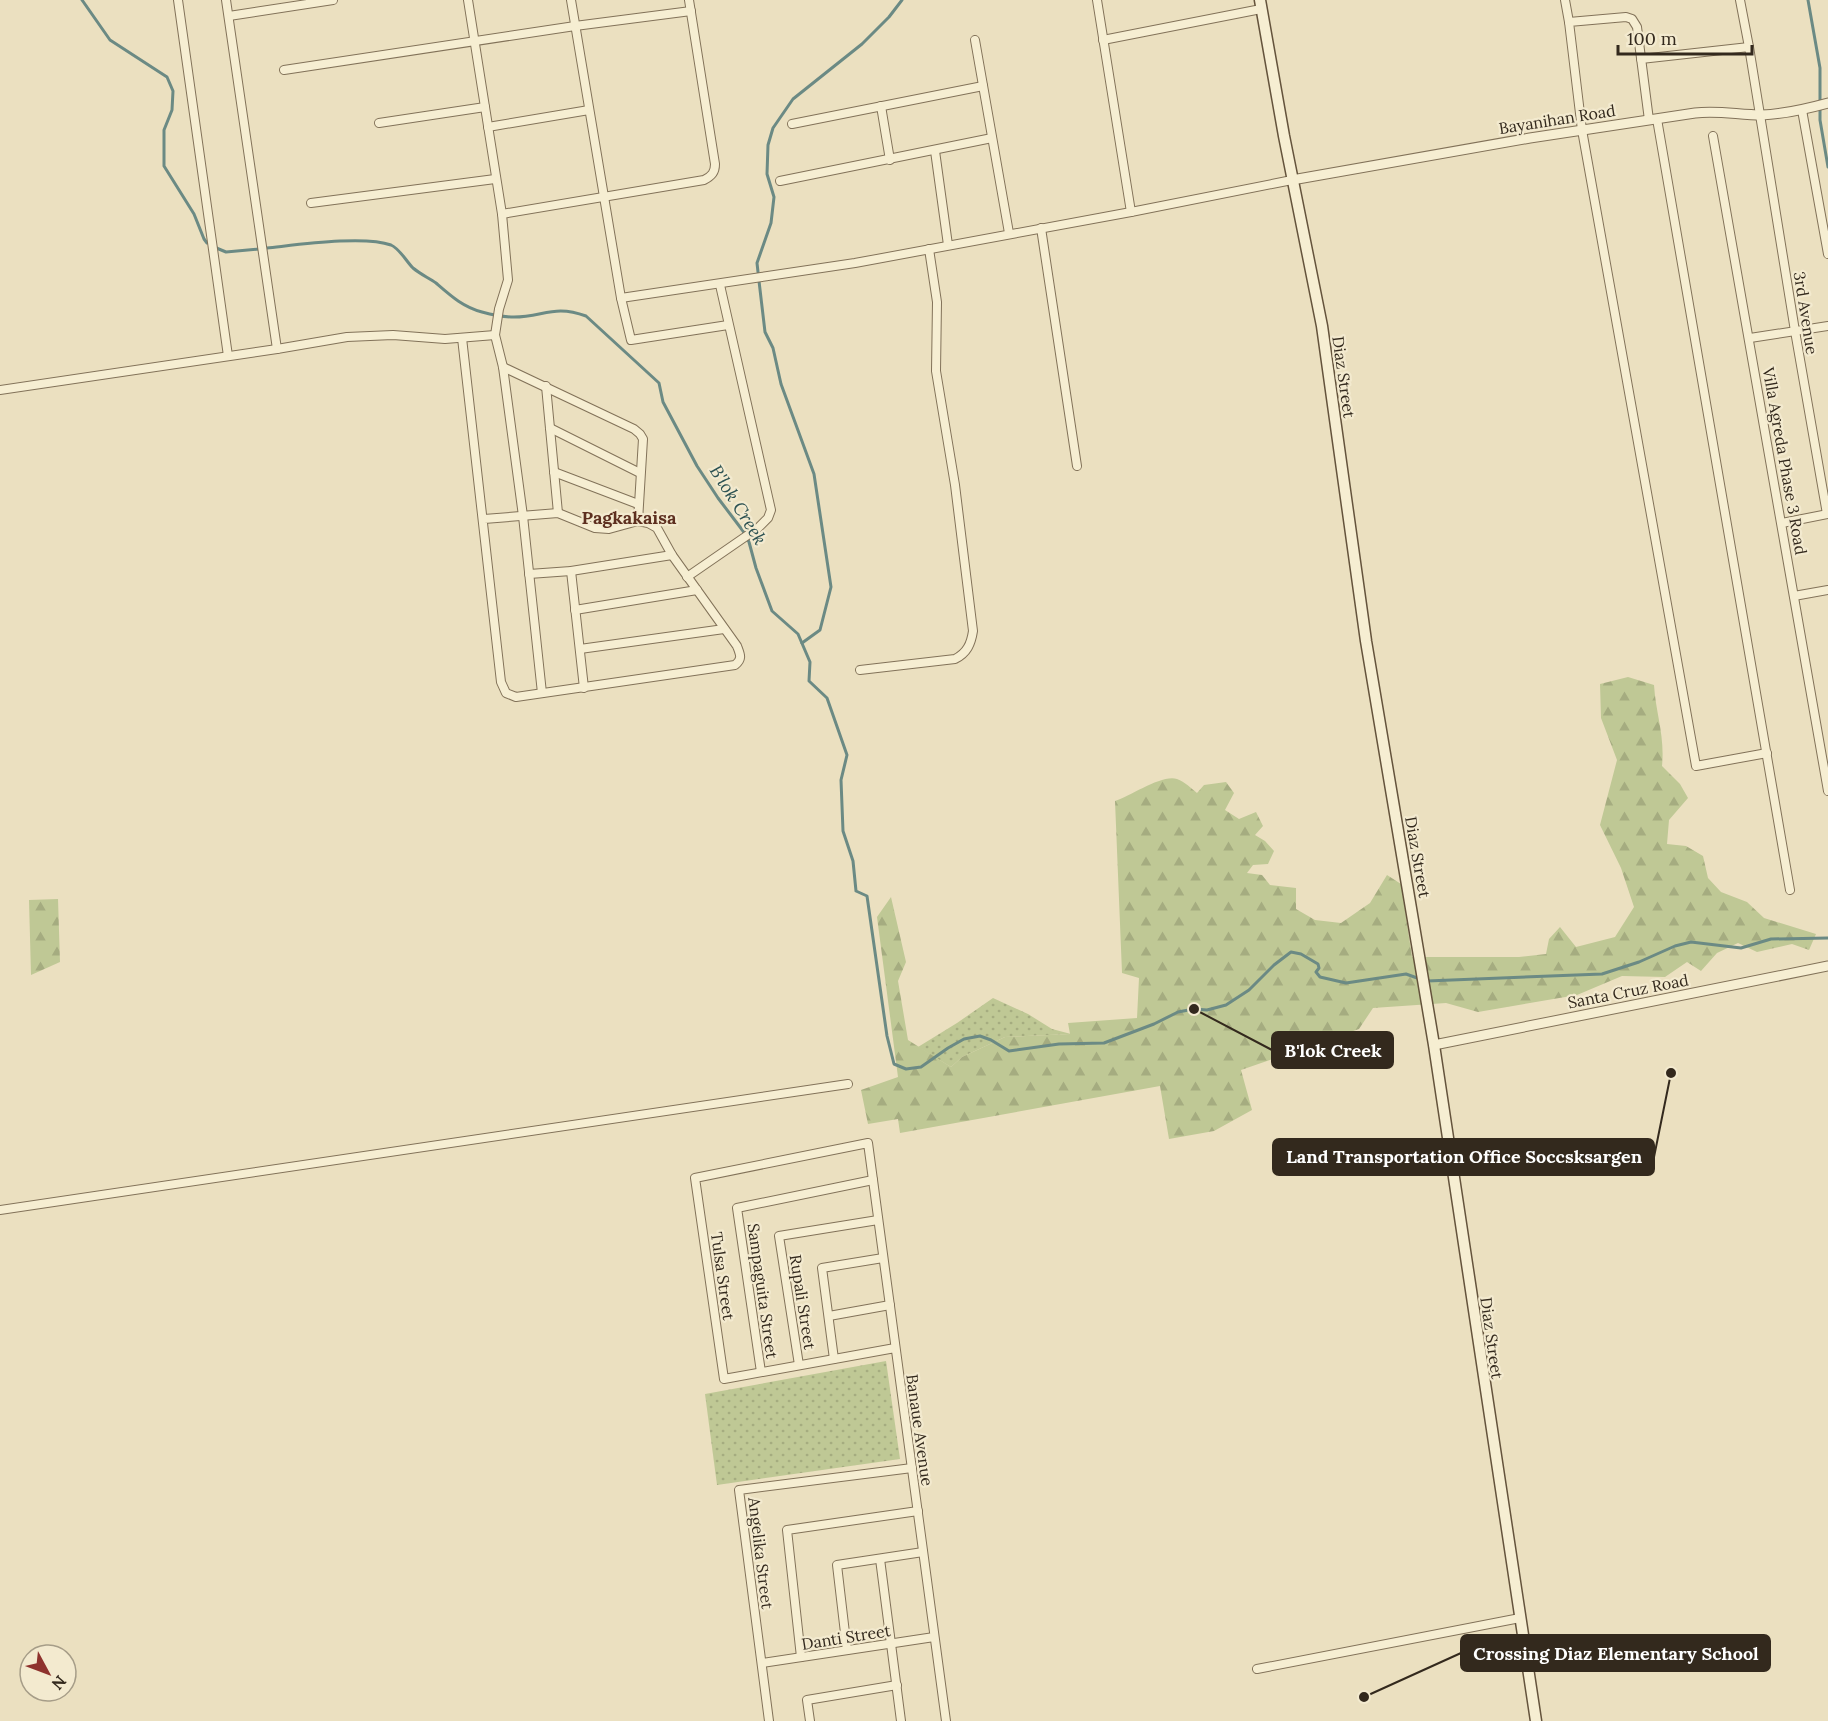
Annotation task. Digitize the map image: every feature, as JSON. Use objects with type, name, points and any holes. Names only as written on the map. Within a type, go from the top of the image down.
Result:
[{"type":"main road","name":"Diaz Street","points":[[1260,5],[1322,326],[1366,641],[1426,994],[1536,1721]]},
{"type":"street","points":[[178,0],[228,356]]},
{"type":"street","points":[[226,0],[277,349]]},
{"type":"street","points":[[229,16],[333,0]]},
{"type":"street","points":[[468,0],[502,214],[508,280],[499,309],[495,335],[502,367],[523,516],[542,693]]},
{"type":"street","points":[[571,0],[621,298],[631,340],[728,325]]},
{"type":"street","points":[[502,214],[704,180],[713,174],[715,164],[689,0]]},
{"type":"street","points":[[1096,0],[1131,212]]},
{"type":"street","points":[[1565,0],[1582,130],[1696,766],[1767,753]]},
{"type":"street","name":"3rd Avenue","points":[[1740,0],[1828,514]]},
{"type":"street","points":[[1103,40],[1260,5]]},
{"type":"street","points":[[284,70],[691,11]]},
{"type":"street","points":[[1569,22],[1626,17],[1632,19],[1637,27],[1790,890]]},
{"type":"street","points":[[975,40],[1009,233]]},
{"type":"street","points":[[1641,58],[1749,47]]},
{"type":"street","points":[[792,124],[983,86]]},
{"type":"street","name":"Bayanihan Road","points":[[1292,180],[1428,155],[1653,119],[1711,111],[1761,115],[1803,110],[1828,104]]},
{"type":"street","points":[[881,106],[890,160]]},
{"type":"street","points":[[379,123],[485,107]]},
{"type":"street","points":[[1803,110],[1828,254]]},
{"type":"street","points":[[488,127],[590,111]]},
{"type":"street","name":"Villa Agreda Phase 3 Road","points":[[1713,136],[1828,791]]},
{"type":"street","points":[[780,181],[992,138]]},
{"type":"street","points":[[935,151],[948,245]]},
{"type":"street","points":[[311,203],[495,179]]},
{"type":"street","points":[[621,298],[855,263],[1292,180]]},
{"type":"street","points":[[1041,228],[1077,466]]},
{"type":"street","points":[[860,670],[955,659],[964,655],[972,639],[973,631],[955,485],[936,371],[937,302],[929,249]]},
{"type":"street","points":[[687,577],[751,533],[764,523],[770,514],[770,503],[720,285]]},
{"type":"street","points":[[1750,338],[1828,326]]},
{"type":"street","points":[[0,390],[346,337],[369,335],[445,339],[495,335]]},
{"type":"street","points":[[462,338],[503,688],[510,696],[516,697],[735,665],[739,662],[741,654],[737,646],[672,555],[657,528],[638,521],[609,529],[595,528],[558,513],[484,519]]},
{"type":"street","points":[[502,367],[637,431],[642,439],[638,521]]},
{"type":"street","points":[[546,386],[558,513]]},
{"type":"street","points":[[550,428],[640,473]]},
{"type":"street","points":[[554,472],[638,504]]},
{"type":"street","points":[[1782,523],[1828,514]]},
{"type":"street","points":[[529,574],[571,571],[672,555]]},
{"type":"street","points":[[571,571],[584,688]]},
{"type":"street","points":[[575,610],[697,590]]},
{"type":"street","points":[[1794,596],[1828,590]]},
{"type":"street","points":[[580,649],[724,629]]},
{"type":"street","name":"Santa Cruz Road","points":[[1434,1045],[1828,966]]},
{"type":"street","points":[[0,1210],[848,1084]]},
{"type":"street","name":"Banaue Avenue","points":[[868,1143],[946,1721]]},
{"type":"street","name":"Tulsa Street","points":[[868,1143],[695,1178],[724,1379],[895,1348]]},
{"type":"street","name":"Sampaguita Street","points":[[761,1372],[737,1208],[873,1180]]},
{"type":"street","name":"Rupali Street","points":[[800,1365],[779,1236],[878,1220]]},
{"type":"street","points":[[834,1359],[822,1268],[883,1258]]},
{"type":"street","points":[[829,1316],[890,1305]]},
{"type":"street","name":"Angelika Street","points":[[769,1721],[739,1490],[912,1468]]},
{"type":"street","points":[[801,1657],[787,1530],[918,1511]]},
{"type":"street","points":[[847,1650],[837,1565],[923,1552]]},
{"type":"street","points":[[880,1559],[901,1721]]},
{"type":"street","points":[[1257,1669],[1520,1618]]},
{"type":"street","name":"Danti Street","points":[[762,1663],[934,1637]]},
{"type":"street","points":[[810,1721],[807,1700],[897,1685]]},
{"type":"green space","points":[[1628,677],[1654,685],[1662,745],[1662,766],[1680,784],[1688,798],[1669,820],[1667,844],[1686,846],[1703,856],[1708,878],[1721,892],[1747,902],[1764,918],[1816,934],[1809,950],[1792,944],[1757,952],[1738,943],[1717,953],[1701,971],[1687,962],[1665,977],[1622,976],[1577,995],[1478,1012],[1446,1003],[1373,1008],[1359,1029],[1241,1070],[1252,1110],[1214,1131],[1169,1139],[1160,1086],[900,1133],[898,1119],[868,1124],[861,1090],[898,1077],[877,917],[891,897],[906,962],[898,981],[908,1040],[951,1067],[962,1057],[1005,1037],[1070,1034],[1068,1023],[1137,1018],[1139,978],[1122,973],[1115,801],[1163,780],[1177,779],[1197,793],[1204,785],[1226,782],[1234,793],[1225,810],[1239,819],[1256,812],[1263,826],[1255,835],[1265,841],[1274,851],[1268,864],[1253,865],[1247,873],[1262,875],[1270,885],[1296,888],[1296,909],[1315,920],[1341,923],[1370,903],[1387,875],[1401,884],[1412,957],[1519,957],[1546,954],[1549,939],[1560,927],[1576,947],[1615,937],[1634,907],[1621,868],[1600,825],[1617,760],[1601,718],[1600,684]]},
{"type":"green space","points":[[58,899],[60,962],[31,975],[29,900]]},
{"type":"green space","points":[[993,998],[1028,1014],[1052,1029],[1071,1034],[1005,1037],[962,1057],[951,1067],[918,1047],[957,1023]]},
{"type":"green space","points":[[886,1361],[900,1459],[717,1485],[705,1394]]},
{"type":"waterway","name":"B'lok Creek","points":[[82,0],[110,40],[167,77],[173,91],[172,110],[164,130],[164,166],[194,214],[207,243]]},
{"type":"waterway","points":[[758,272],[757,263],[771,223],[774,197],[767,174],[768,145],[773,128],[793,99],[862,44],[889,17],[902,0]]},
{"type":"waterway","points":[[1808,0],[1820,68],[1820,120],[1828,167]]},
{"type":"waterway","name":"B'lok Creek","points":[[267,248],[348,241],[379,242],[391,245],[416,270],[475,310],[510,317],[557,311],[586,316],[659,383],[663,402],[697,466],[749,542],[772,611],[798,634],[810,662],[809,681],[827,698],[847,755],[841,780],[843,831],[853,861],[856,891],[867,896],[887,1036],[894,1064],[906,1069],[921,1067],[964,1039],[980,1036],[1009,1051],[1059,1044],[1104,1043],[1178,1012],[1194,1009],[1207,1010],[1226,1005],[1249,990],[1291,952],[1301,954],[1318,964],[1319,968],[1316,972],[1320,977],[1346,983],[1406,974],[1420,979]]},
{"type":"waterway","name":"B'lok Creek","points":[[214,247],[226,252],[259,249]]},
{"type":"waterway","points":[[759,281],[765,332],[773,348],[781,384],[814,474],[831,587],[820,630],[802,643]]},
{"type":"waterway","name":"B'lok Creek","points":[[1427,981],[1602,974],[1691,942],[1741,948],[1771,939],[1828,938]]},
{"type":"place","name":"B'lok Creek","points":[[1194,1009]]},
{"type":"place","name":"Land Transportation Office Soccsksargen","points":[[1671,1073]]},
{"type":"place","name":"Crossing Diaz Elementary School","points":[[1364,1697]]},
{"type":"district","name":"Pagkakaisa","points":[[629,518]]}]
